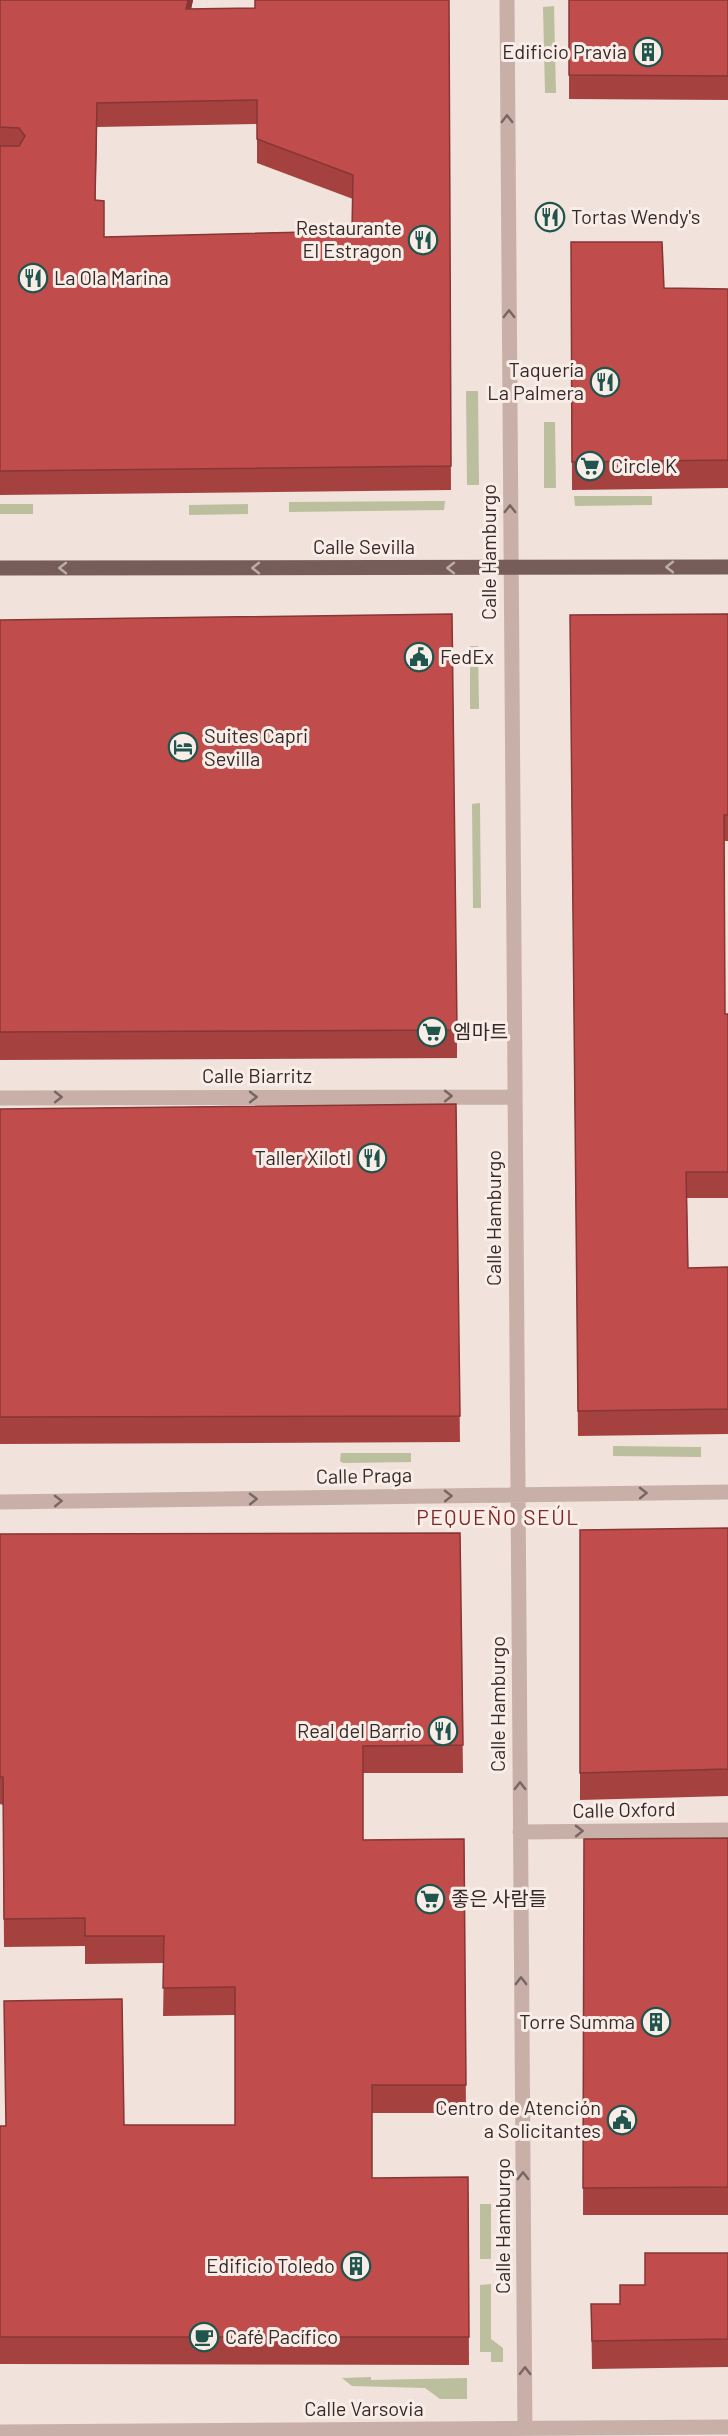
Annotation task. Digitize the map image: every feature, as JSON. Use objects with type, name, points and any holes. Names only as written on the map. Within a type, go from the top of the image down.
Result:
[{"type":"main road","name":"Calle Sevilla","points":[[0,568],[728,567]]},
{"type":"street","name":"Calle Hamburgo","points":[[507,0],[525,2433]]},
{"type":"street","name":"Calle Biarritz","points":[[0,1098],[514,1097]]},
{"type":"street","name":"Calle Praga","points":[[0,1502],[728,1492]]},
{"type":"street","name":"Calle Oxford","points":[[520,1832],[728,1830]]},
{"type":"street","name":"Calle Varsovia","points":[[0,2432],[525,2433],[728,2427]]},
{"type":"green space","points":[[554,6],[556,93],[545,93],[543,7]]},
{"type":"green space","points":[[466,391],[478,391],[479,485],[467,485]]},
{"type":"green space","points":[[544,422],[555,422],[556,488],[544,488]]},
{"type":"green space","points":[[574,496],[652,496],[652,505],[575,506]]},
{"type":"green space","points":[[445,501],[444,510],[289,512],[289,502]]},
{"type":"green space","points":[[0,504],[33,504],[33,514],[0,514]]},
{"type":"green space","points":[[248,504],[248,514],[189,515],[189,505]]},
{"type":"green space","points":[[470,646],[478,646],[479,709],[470,709]]},
{"type":"green space","points":[[480,803],[481,908],[473,908],[472,804]]},
{"type":"green space","points":[[613,1446],[701,1447],[701,1457],[613,1456]]},
{"type":"green space","points":[[341,1453],[411,1453],[411,1462],[343,1463],[340,1461]]},
{"type":"green space","points":[[480,2204],[491,2204],[491,2259],[480,2259]]},
{"type":"green space","points":[[491,2284],[491,2339],[503,2348],[503,2362],[491,2362],[491,2352],[480,2352],[480,2285]]},
{"type":"green space","points":[[371,2377],[371,2380],[467,2378],[467,2399],[440,2399],[425,2388],[352,2386],[342,2378]]},
{"type":"building","points":[[0,0],[188,0],[186,9],[255,8],[255,0],[449,0],[451,466],[0,471],[0,146],[19,146],[25,136],[19,128],[0,127]],"holes":[[[257,100],[257,139],[353,175],[352,231],[104,237],[104,201],[95,200],[97,103]]]},
{"type":"building","name":"Edificio Pravia","points":[[569,0],[728,0],[728,76],[569,75]]},
{"type":"building","points":[[571,242],[662,242],[664,288],[728,289],[728,460],[572,462]]},
{"type":"building","points":[[452,614],[457,1030],[0,1032],[0,620]]},
{"type":"building","points":[[728,614],[728,815],[724,815],[728,1172],[686,1172],[688,1268],[728,1267],[728,1409],[578,1411],[570,615]]},
{"type":"building","points":[[456,1104],[460,1416],[0,1417],[0,1109]]},
{"type":"building","points":[[728,1528],[728,1769],[580,1773],[580,1530]]},
{"type":"building","points":[[460,1533],[463,1745],[363,1746],[363,1840],[464,1839],[466,2085],[372,2085],[372,2178],[468,2177],[469,2337],[0,2337],[0,2126],[6,2126],[4,2001],[122,1999],[124,2125],[235,2125],[235,1987],[163,1988],[164,1936],[85,1936],[85,1918],[4,1919],[3,1777],[0,1777],[0,1534]]},
{"type":"building","points":[[728,1838],[728,2187],[583,2188],[584,1839]]},
{"type":"building","points":[[645,2253],[728,2253],[728,2339],[592,2341],[591,2304],[620,2304],[620,2285],[645,2285]]},
{"type":"place","name":"Edificio Pravia","points":[[648,52]]},
{"type":"place","name":"Tortas Wendy's","points":[[550,217]]},
{"type":"place","name":"Restaurante El Estragon","points":[[423,240]]},
{"type":"place","name":"La Ola Marina","points":[[33,278]]},
{"type":"place","name":"Taquería La Palmera","points":[[605,382]]},
{"type":"place","name":"Circle K","points":[[590,466]]},
{"type":"place","name":"FedEx","points":[[419,657]]},
{"type":"place","name":"Suites Capri Sevilla","points":[[183,747]]},
{"type":"place","name":"엠마트","points":[[432,1032]]},
{"type":"place","name":"Taller Xilotl","points":[[372,1158]]},
{"type":"place","name":"Real del Barrio","points":[[443,1731]]},
{"type":"place","name":"좋은 사람들","points":[[430,1899]]},
{"type":"place","name":"Torre Summa","points":[[656,2022]]},
{"type":"place","name":"Centro de Atención a Solicitantes","points":[[622,2120]]},
{"type":"place","name":"Edificio Toledo","points":[[356,2266]]},
{"type":"place","name":"Café Pacífico","points":[[204,2337]]},
{"type":"district","name":"PEQUEÑO SEÚL","points":[[498,1518]]}]
